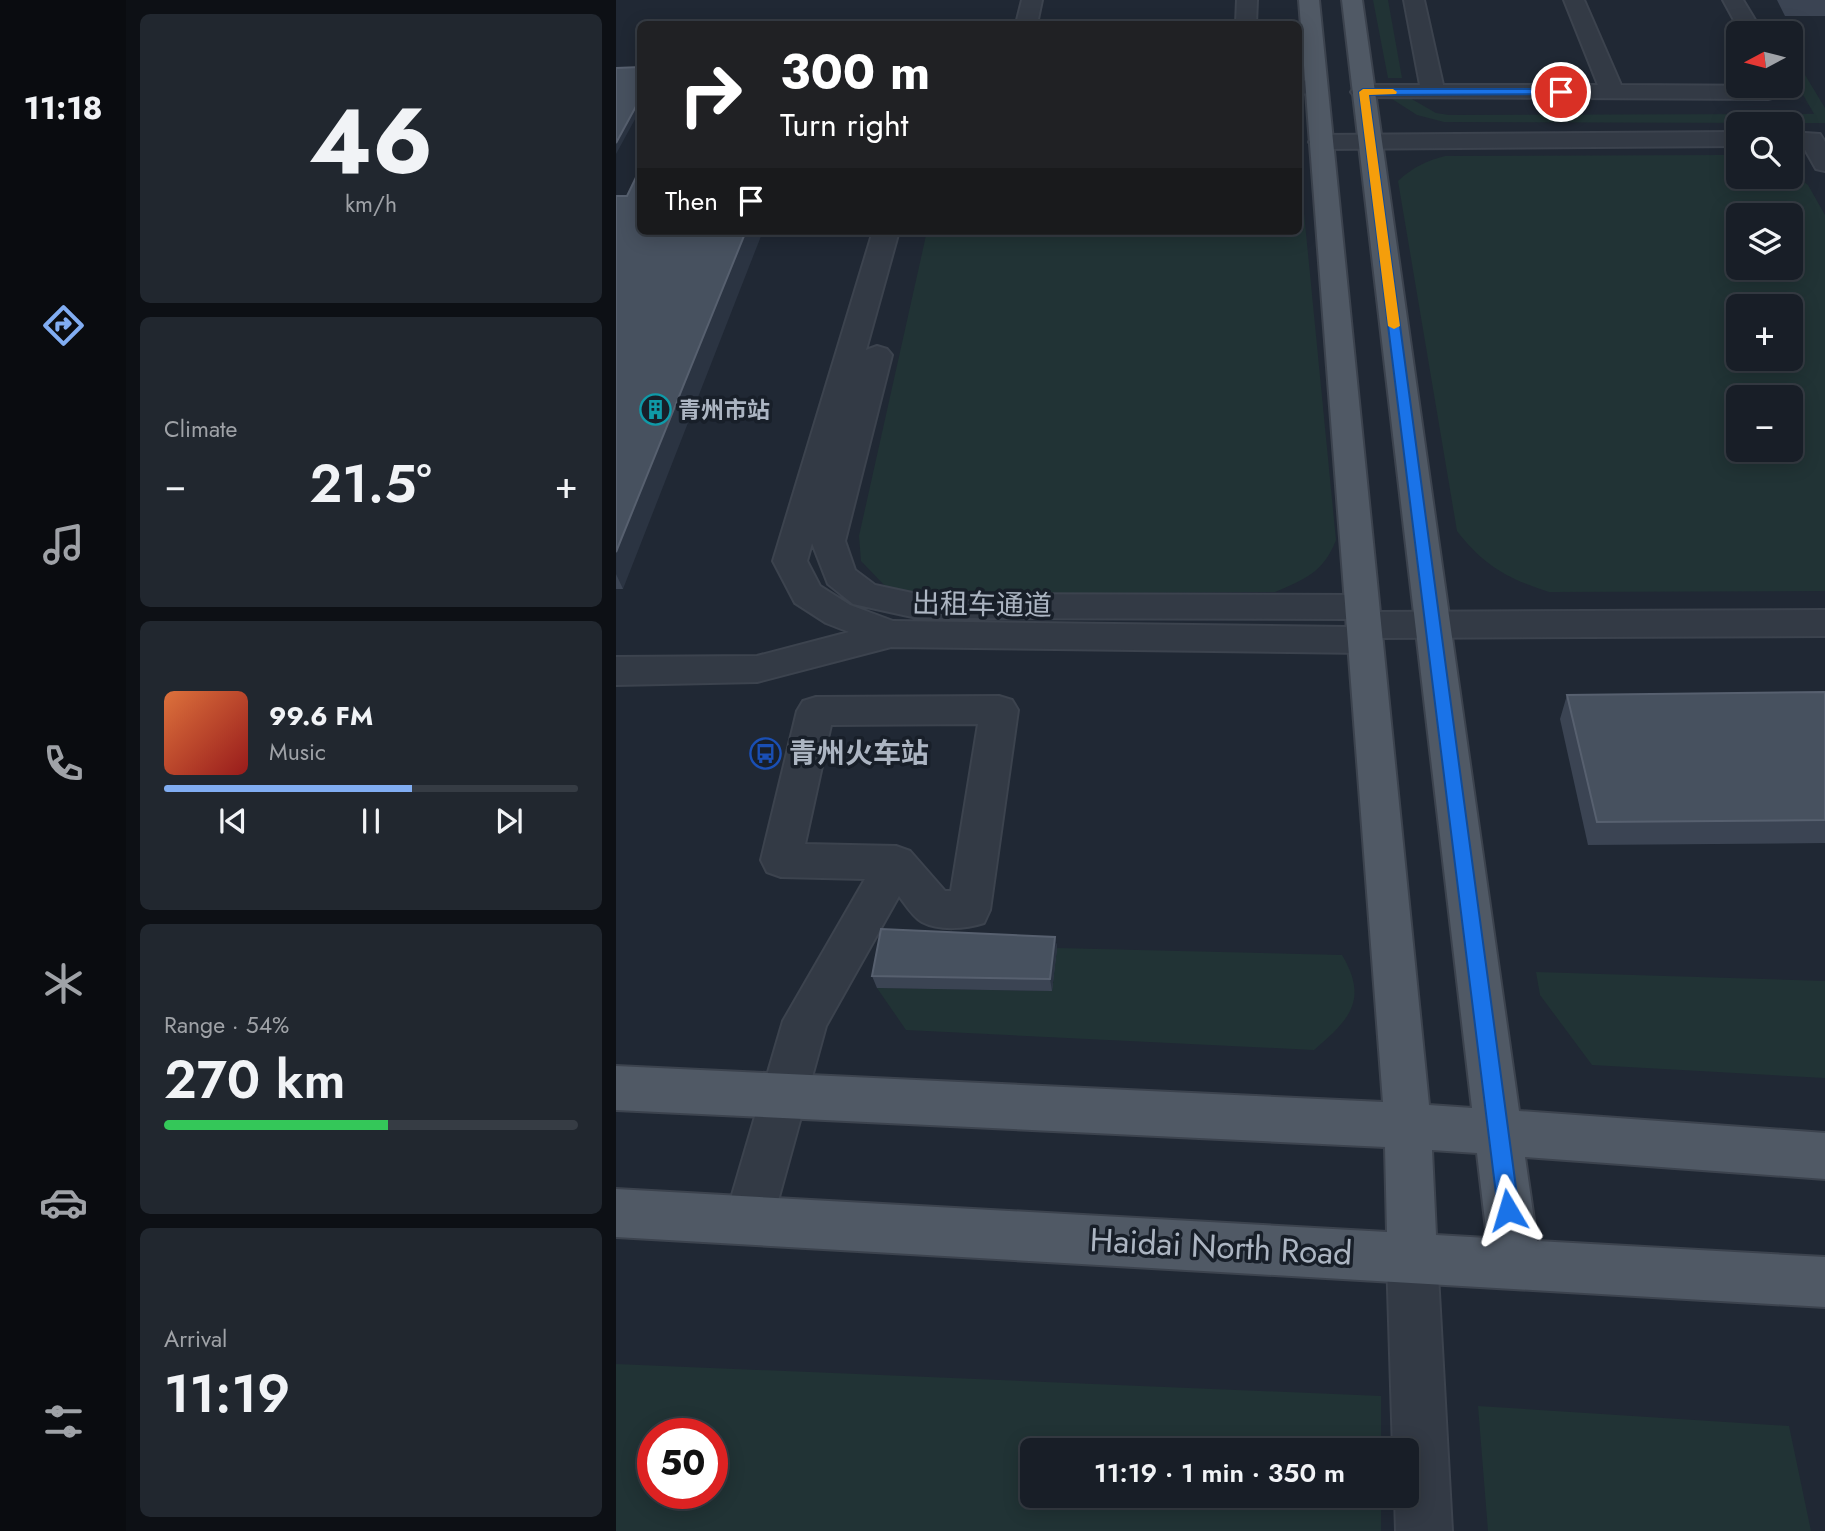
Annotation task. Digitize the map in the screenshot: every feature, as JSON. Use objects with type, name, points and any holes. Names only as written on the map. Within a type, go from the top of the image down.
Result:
[{"type":"main road","points":[[1309,0],[1307,87],[1363,624],[1408,1126],[1412,1256]]},
{"type":"main road","points":[[1352,0],[1516,1263]]},
{"type":"main road","points":[[616,1088],[1408,1126],[1825,1156]]},
{"type":"main road","name":"Haidai North Road","points":[[616,1213],[1412,1256],[1825,1282]]},
{"type":"street","points":[[1028,21],[1032,0]]},
{"type":"street","points":[[1246,21],[1247,0]]},
{"type":"street","points":[[1414,0],[1433,92]]},
{"type":"street","points":[[1574,0],[1612,92]]},
{"type":"street","points":[[1732,0],[1745,21]]},
{"type":"street","points":[[1363,92],[1726,92]]},
{"type":"street","points":[[1312,141],[1726,139]]},
{"type":"street","points":[[1803,139],[1811,139],[1825,164]]},
{"type":"street","points":[[885,235],[790,561],[807,594],[838,614],[891,634]]},
{"type":"street","name":"出租车通道","points":[[908,235],[828,541],[840,576],[865,595],[917,606],[1363,624]]},
{"type":"street","points":[[616,671],[757,669],[891,634],[1363,624],[1825,623]]},
{"type":"street","points":[[999,710],[969,909],[933,908],[896,863],[781,860],[816,711],[999,710]]},
{"type":"street","points":[[749,1219],[805,1021],[896,863]]},
{"type":"street","points":[[1412,1256],[1424,1531]]},
{"type":"shaded area","points":[[1373,0],[1388,0],[1402,78],[1388,78]]},
{"type":"shaded area","points":[[1803,72],[1825,108],[1825,123],[1803,123],[1803,114],[1814,114],[1803,95]]},
{"type":"shaded area","points":[[1410,98],[1436,113],[1726,114],[1726,123],[1444,122],[1417,115],[1392,99]]},
{"type":"shaded area","points":[[1724,155],[1726,189],[1803,189],[1803,181],[1808,185],[1825,215],[1825,591],[1549,592],[1521,582],[1497,569],[1467,543],[1457,531],[1398,181],[1432,160],[1445,156]]},
{"type":"shaded area","points":[[1302,192],[1336,540],[1325,560],[1312,574],[1275,592],[912,594],[887,588],[861,561],[859,536],[926,235],[1302,235]]},
{"type":"shaded area","points":[[1057,948],[1342,955],[1354,985],[1354,997],[1345,1019],[1314,1050],[906,1030],[877,988],[1052,991]]},
{"type":"shaded area","points":[[1536,972],[1825,981],[1825,1078],[1592,1065],[1540,995]]},
{"type":"shaded area","points":[[616,1364],[1381,1396],[1381,1438],[1020,1438],[1020,1508],[1381,1508],[1381,1531],[616,1531]]},
{"type":"shaded area","points":[[1478,1406],[1789,1426],[1811,1531],[1488,1531]]},
{"type":"building","points":[[637,67],[637,104],[616,143],[616,68]]},
{"type":"building","name":"青州市站","points":[[637,175],[637,235],[744,235],[616,552],[616,196],[627,196]]},
{"type":"building","points":[[1825,692],[1825,820],[1597,822],[1567,695]]},
{"type":"building","points":[[881,929],[1055,937],[1050,979],[872,976]]},
{"type":"slow traffic","points":[[1393,92],[1363,92],[1394,326]]},
{"type":"place","name":"青州市站","points":[[655,410]]},
{"type":"place","name":"青州火车站","points":[[766,753]]},
{"type":"route","points":[[1508,1210],[1363,92],[1561,92]]}]
